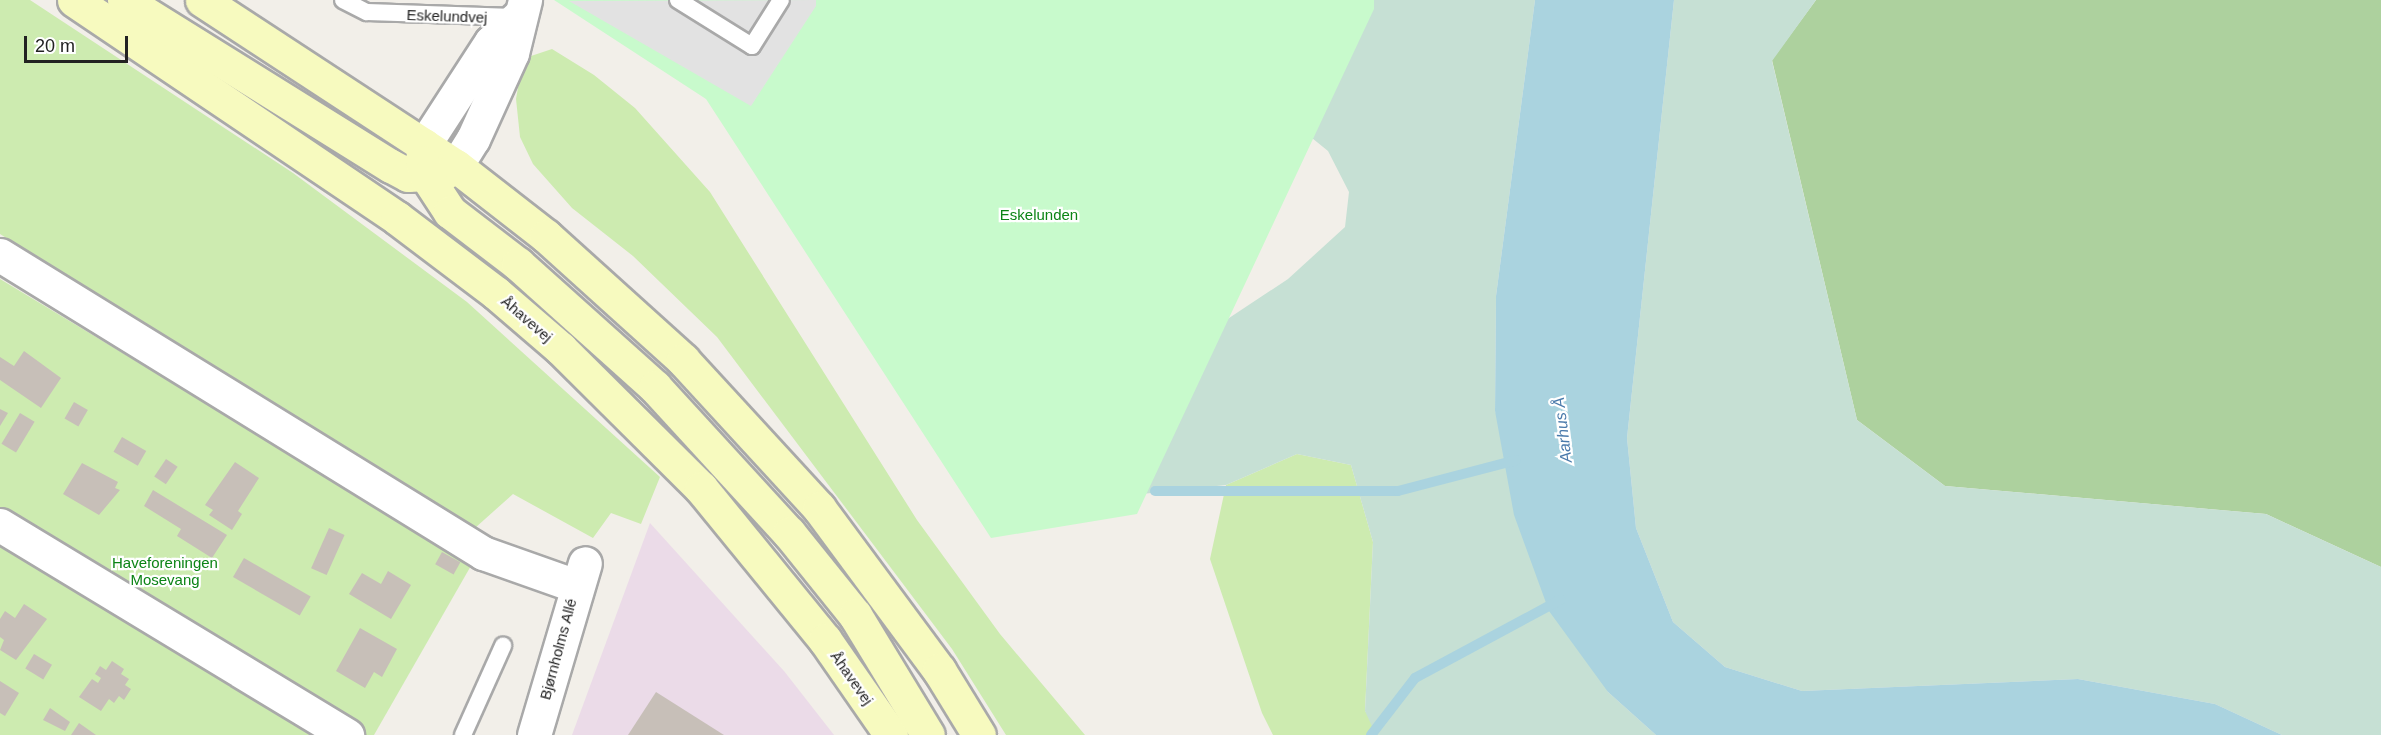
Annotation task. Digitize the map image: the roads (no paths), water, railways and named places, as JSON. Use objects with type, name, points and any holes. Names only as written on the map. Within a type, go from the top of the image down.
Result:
[{"type":"main road","name":"Åhavevej","points":[[74,0],[397,218],[496,293],[561,349],[701,488],[825,640],[891,735]]},
{"type":"main road","points":[[124,0],[391,166],[408,175],[441,171]]},
{"type":"main road","points":[[202,0],[424,145],[422,162],[441,171],[546,236],[619,300],[758,438],[883,591],[980,735]]},
{"type":"main road","points":[[441,171],[450,212],[587,325],[656,387],[729,463],[855,615],[928,735]]},
{"type":"street","points":[[441,171],[473,139],[512,53],[521,9]]},
{"type":"street","name":"Eskelundvej","points":[[424,145],[491,42],[521,9]]},
{"type":"street","name":"Bjørnholms Allé","points":[[0,255],[483,553],[580,575],[534,735]]},
{"type":"street","points":[[0,525],[347,735]]},
{"type":"lane","name":"Eskelundvej","points":[[343,0],[367,12],[521,9]]},
{"type":"lane","points":[[678,0],[752,46],[781,0]]},
{"type":"lane","points":[[463,735],[503,646]]},
{"type":"water","name":"Aarhus Å","points":[[1535,0],[1674,0],[1627,438],[1636,528],[1673,622],[1725,667],[1802,691],[2078,679],[2215,704],[2282,735],[1656,735],[1608,692],[1549,611],[1514,515],[1495,411],[1496,296]]},
{"type":"waterway","points":[[1155,491],[1398,491],[1516,460]]},
{"type":"waterway","points":[[1371,735],[1415,678],[1560,600]]},
{"type":"park label","name":"Eskelunden","points":[[1039,215]]},
{"type":"park label","name":"Haveforeningen Mosevang","points":[[165,570]]}]
